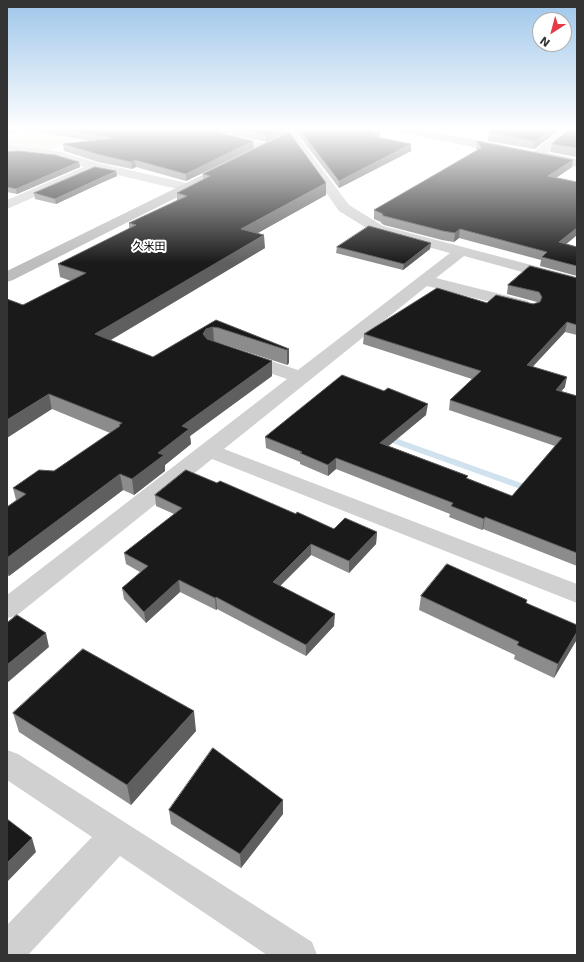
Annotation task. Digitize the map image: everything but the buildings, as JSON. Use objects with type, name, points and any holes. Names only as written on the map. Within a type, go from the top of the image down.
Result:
[{"type":"street","points":[[7,205],[79,173]]},
{"type":"street","points":[[125,173],[186,187]]},
{"type":"street","points":[[7,276],[215,173]]},
{"type":"street","points":[[319,173],[344,208],[378,228],[577,282]]},
{"type":"street","points":[[7,609],[460,251]]},
{"type":"street","points":[[424,280],[531,307]]},
{"type":"street","points":[[229,352],[300,377]]},
{"type":"street","points":[[209,450],[577,594]]},
{"type":"street","points":[[7,763],[299,955]]},
{"type":"street","points":[[7,952],[117,835]]},
{"type":"waterway","points":[[384,437],[532,490]]},
{"type":"district","name":"久米田","points":[[149,247]]}]
